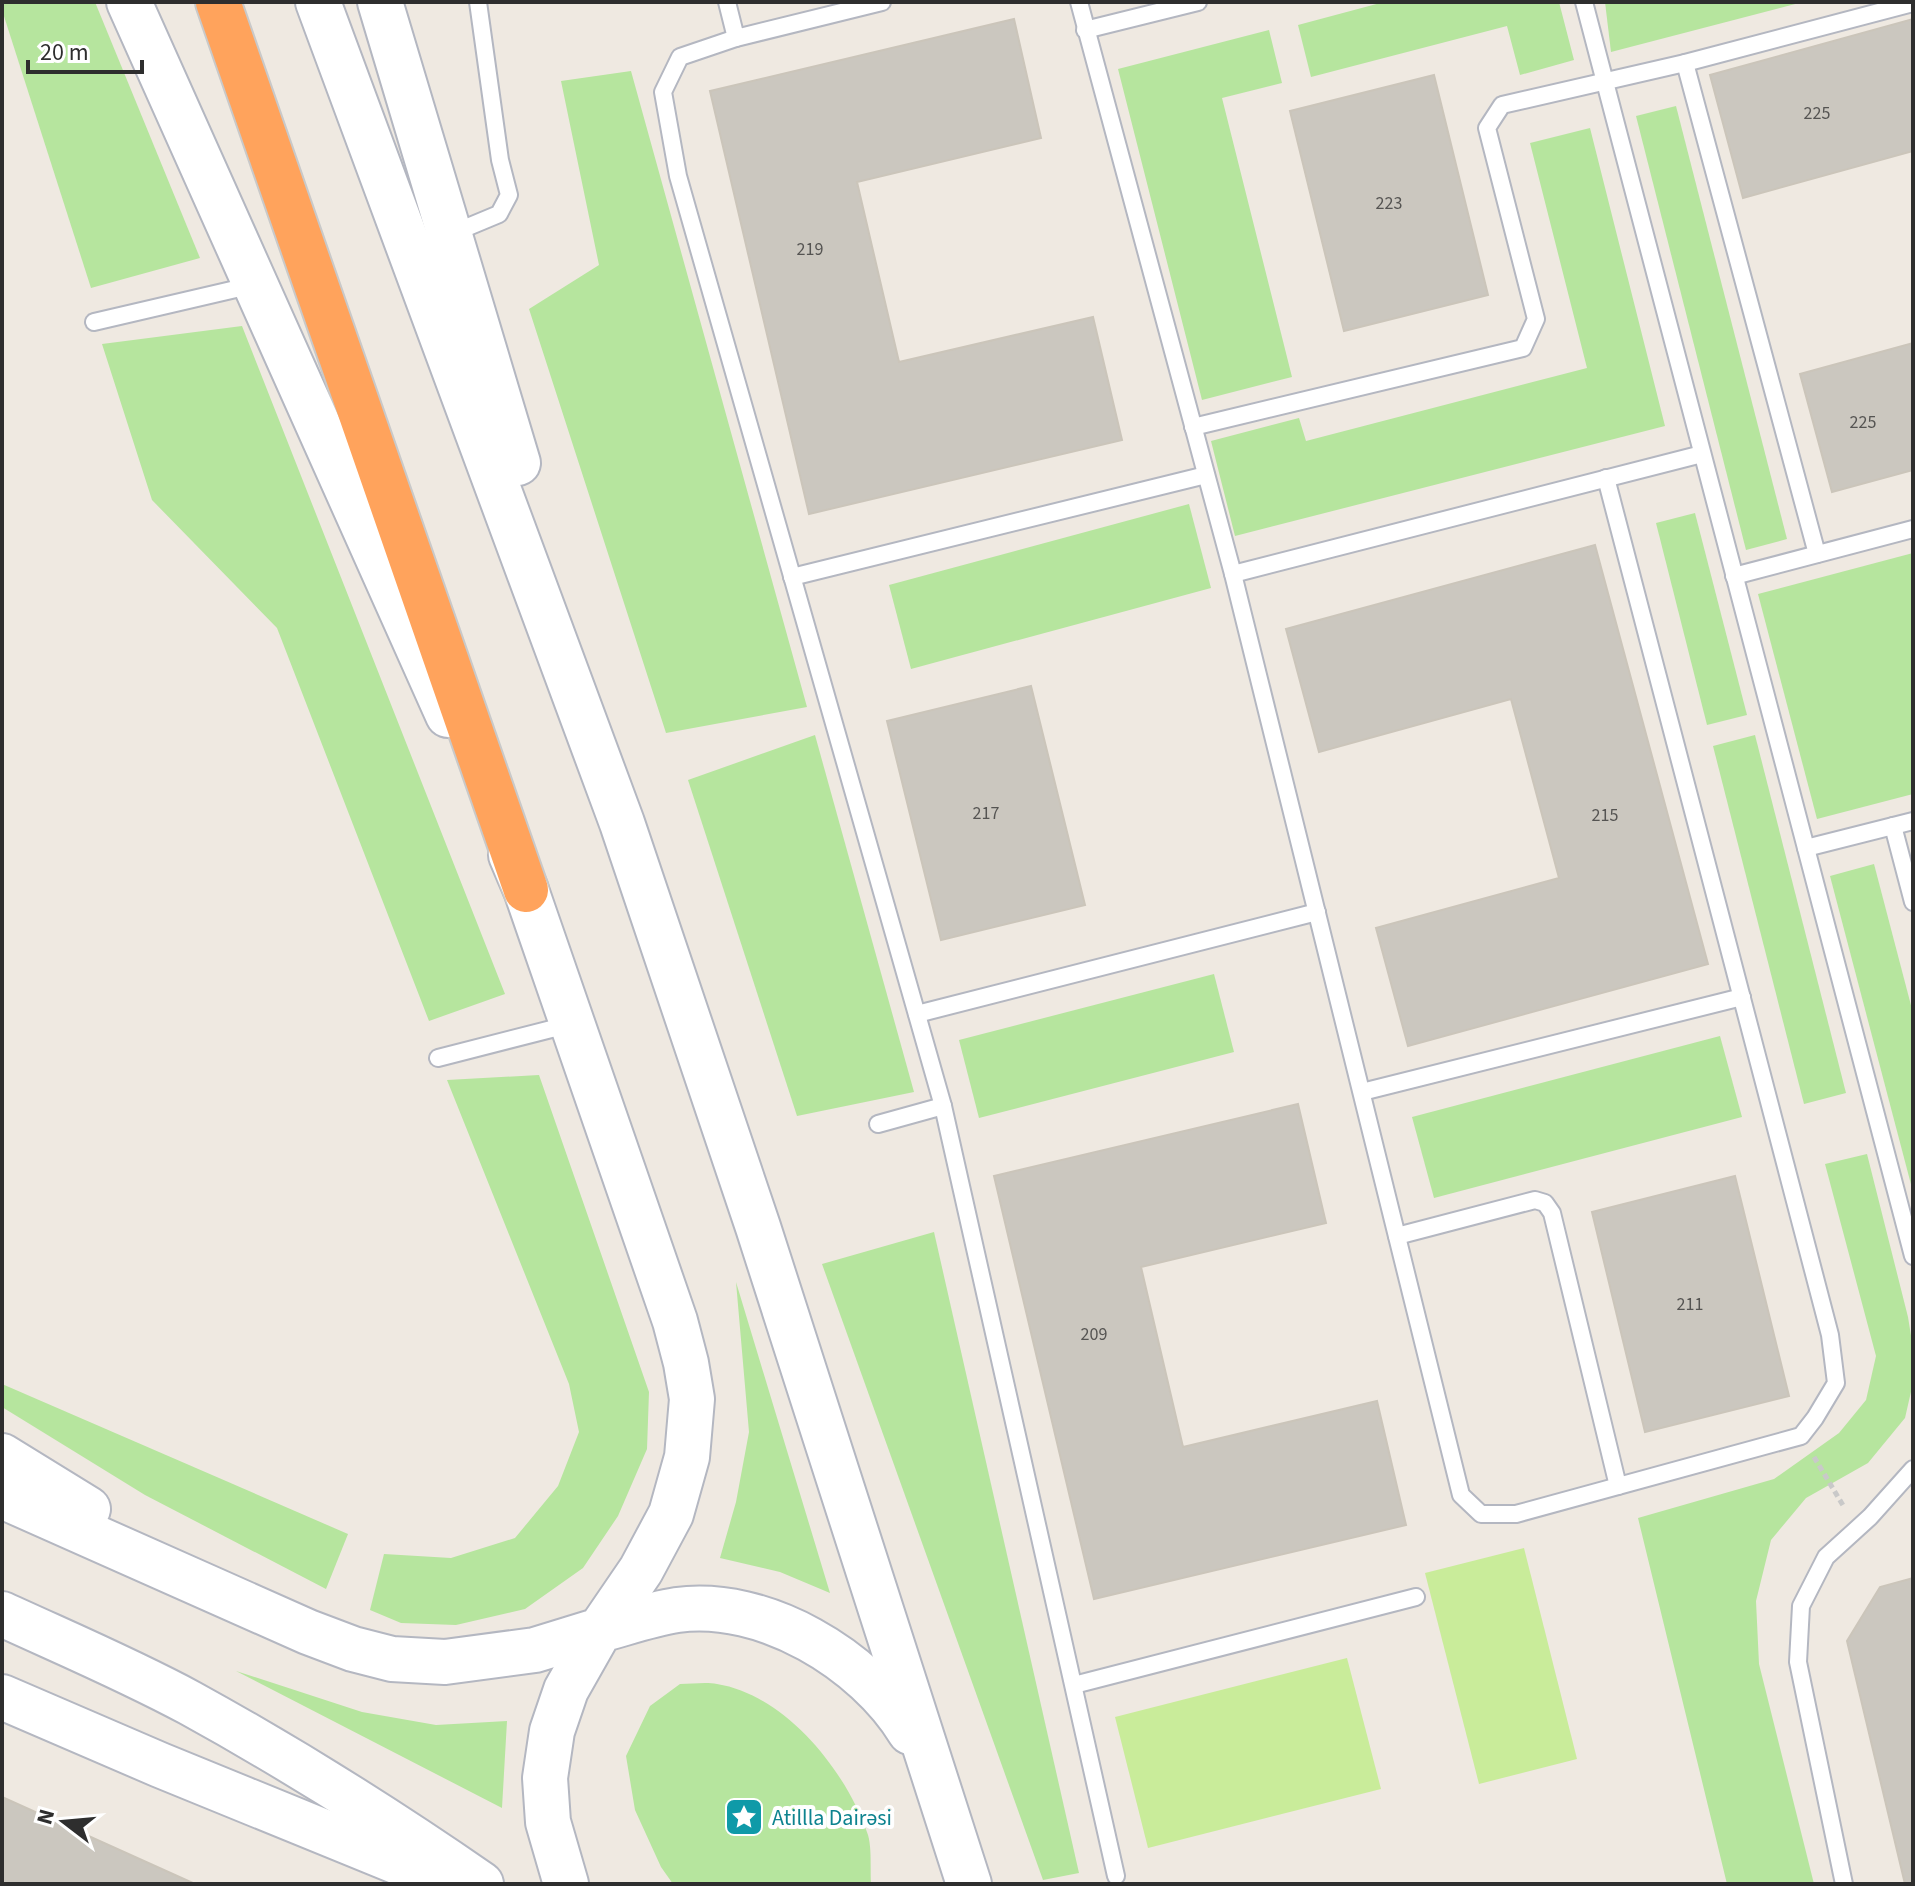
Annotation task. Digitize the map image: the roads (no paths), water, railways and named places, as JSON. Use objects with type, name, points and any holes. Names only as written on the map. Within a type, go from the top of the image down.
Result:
[{"type":"highway","points":[[218,2],[526,890]]},
{"type":"main road","points":[[129,2],[526,890],[675,1321],[692,1399],[687,1457],[671,1514],[641,1570],[600,1630],[566,1690],[552,1731],[545,1778],[548,1822],[566,1884]]},
{"type":"main road","points":[[318,2],[622,823],[758,1227],[969,1884]]},
{"type":"main road","points":[[380,2],[622,823]]},
{"type":"main road","points":[[2,1456],[237,1601]]},
{"type":"main road","points":[[2,1496],[237,1601],[353,1649],[392,1659],[445,1662],[505,1656],[679,1610],[715,1609],[766,1621],[809,1639],[855,1668],[906,1725],[930,1766],[938,1849],[935,1884]]},
{"type":"main road","points":[[2,1614],[188,1702],[406,1832],[481,1884]]},
{"type":"main road","points":[[2,1697],[452,1884]]},
{"type":"lane","points":[[450,235],[499,214],[509,195],[500,160],[478,2]]},
{"type":"lane","points":[[727,2],[736,38]]},
{"type":"lane","points":[[882,2],[736,38],[680,57],[663,92],[678,176],[943,1106],[1116,1876]]},
{"type":"lane","points":[[1079,2],[1233,574],[1461,1495],[1481,1514],[1516,1514],[1801,1436],[1836,1383],[1830,1335],[1606,478]]},
{"type":"lane","points":[[1085,30],[1198,2]]},
{"type":"lane","points":[[1584,2],[1913,1256]]},
{"type":"lane","points":[[1193,427],[1523,348],[1536,319],[1487,128],[1502,105],[1685,63],[1913,3]]},
{"type":"lane","points":[[1685,63],[1817,554]]},
{"type":"lane","points":[[94,322],[254,284]]},
{"type":"lane","points":[[1233,574],[1702,454]]},
{"type":"lane","points":[[792,577],[1206,475]]},
{"type":"lane","points":[[1734,576],[1913,529]]},
{"type":"lane","points":[[1806,848],[1913,821]]},
{"type":"lane","points":[[1893,826],[1913,902]]},
{"type":"lane","points":[[917,1014],[1317,912]]},
{"type":"lane","points":[[1362,1092],[1742,997]]},
{"type":"lane","points":[[438,1058],[572,1023]]},
{"type":"lane","points":[[878,1124],[943,1106]]},
{"type":"lane","points":[[1397,1236],[1535,1200],[1545,1203],[1552,1213],[1618,1486]]},
{"type":"lane","points":[[1844,1884],[1798,1662],[1801,1606],[1826,1557],[1913,1470]]},
{"type":"lane","points":[[1074,1685],[1416,1597]]},
{"type":"place","name":"Atillla Dairəsi","points":[[744,1817]]}]
